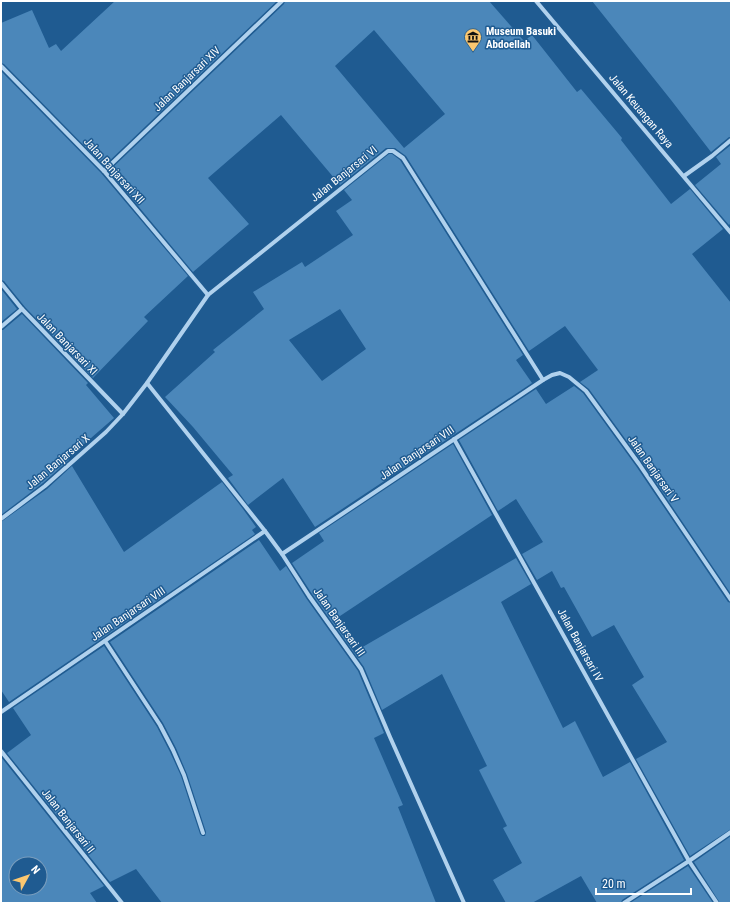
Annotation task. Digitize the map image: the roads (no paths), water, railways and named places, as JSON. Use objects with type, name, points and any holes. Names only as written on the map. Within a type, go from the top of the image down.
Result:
[{"type":"street","name":"Jalan Banjarsari XIV","points":[[104,171],[282,1]]},
{"type":"street","name":"Jalan Keuangan Raya","points":[[536,1],[731,232]]},
{"type":"street","name":"Jalan Banjarsari XII","points":[[1,66],[104,171],[208,295]]},
{"type":"street","points":[[684,176],[731,140]]},
{"type":"street","name":"Jalan Banjarsari VI","points":[[123,414],[147,383],[208,295],[388,151],[393,151],[403,158],[542,380]]},
{"type":"street","name":"Jalan Banjarsari XI","points":[[1,284],[22,309],[123,414]]},
{"type":"street","points":[[1,327],[22,309]]},
{"type":"street","name":"Jalan Banjarsari V","points":[[542,380],[560,373],[568,377],[586,392],[639,464],[731,600]]},
{"type":"street","name":"Jalan Banjarsari VIII","points":[[282,554],[542,380]]},
{"type":"street","name":"Jalan Banjarsari III","points":[[147,383],[282,554],[309,596],[361,669],[464,903]]},
{"type":"street","name":"Jalan Banjarsari X","points":[[1,519],[45,486],[106,432],[123,414]]},
{"type":"street","name":"Jalan Banjarsari IV","points":[[454,439],[689,861],[717,903]]},
{"type":"street","name":"Jalan Banjarsari VIII","points":[[1,712],[265,532]]},
{"type":"street","points":[[105,641],[160,725],[173,750],[184,775],[204,833]]},
{"type":"street","name":"Jalan Banjarsari II","points":[[1,751],[122,903]]},
{"type":"street","points":[[624,903],[731,832]]},
{"type":"place","name":"Museum Basuki Abdoellah","points":[[473,52]]}]
